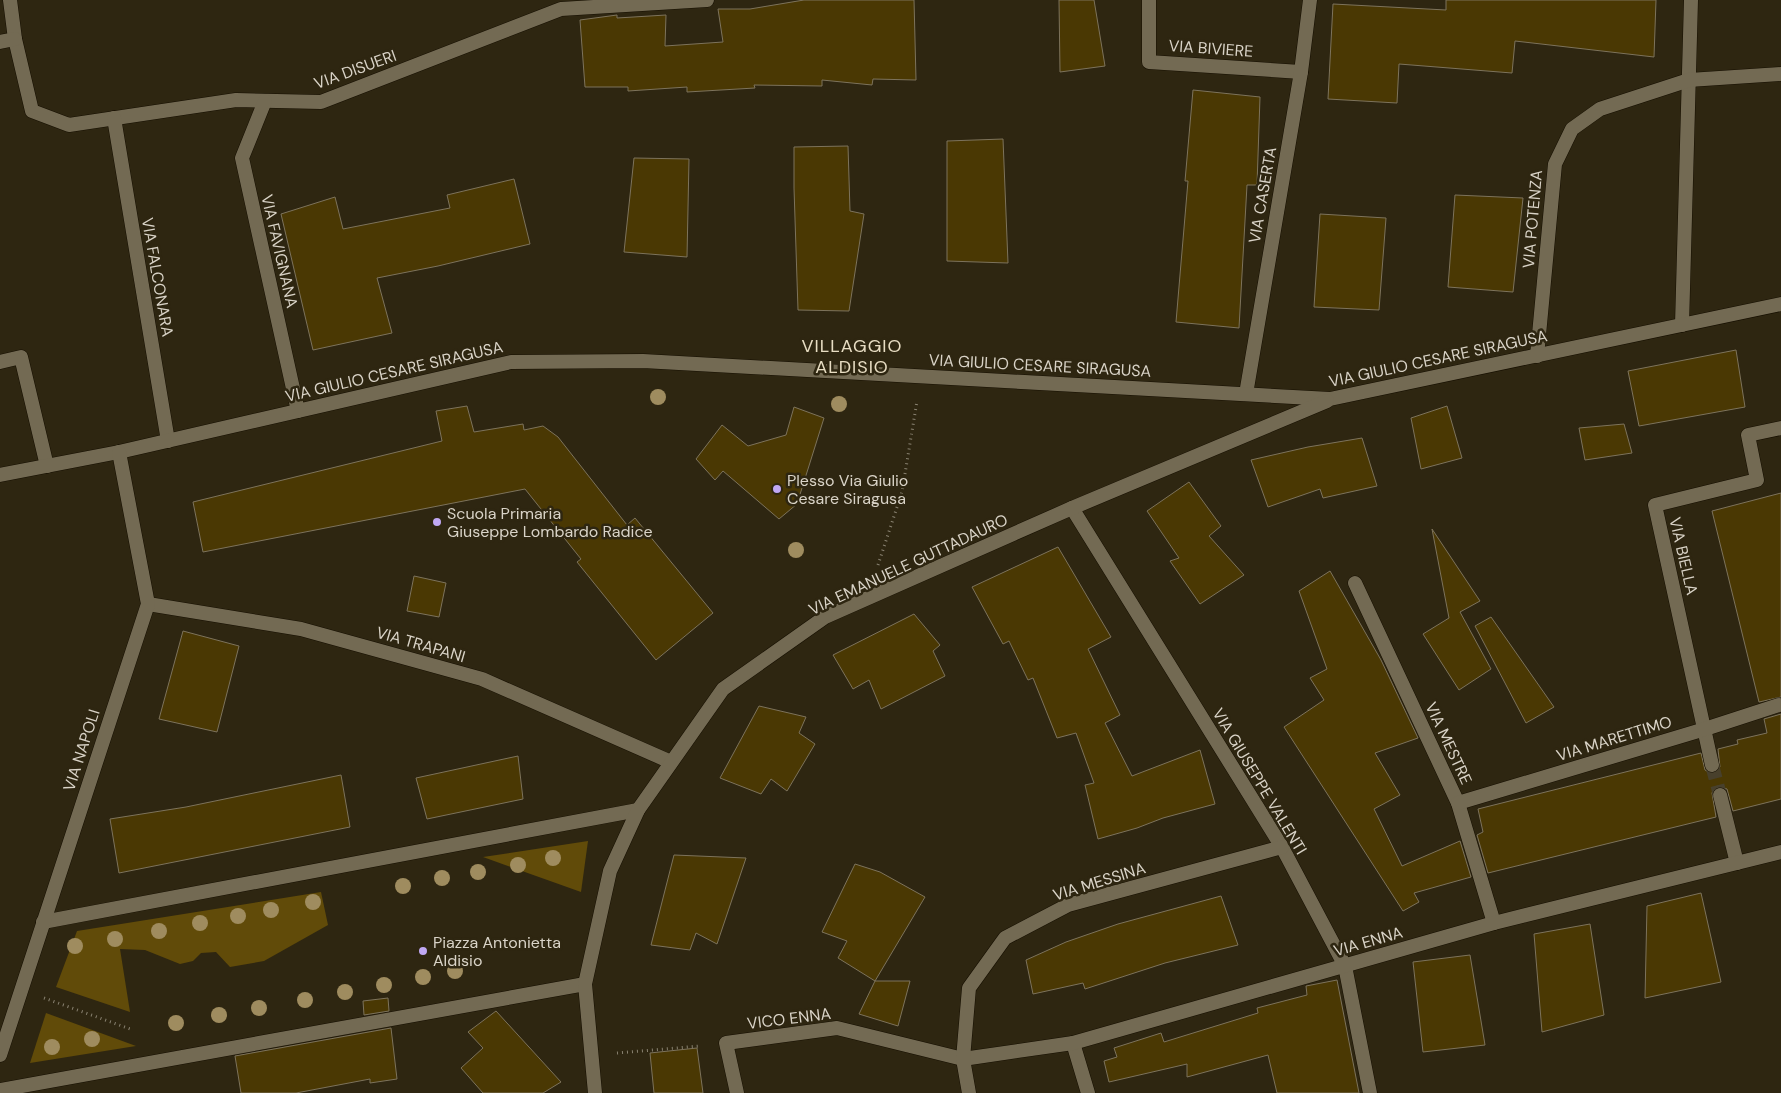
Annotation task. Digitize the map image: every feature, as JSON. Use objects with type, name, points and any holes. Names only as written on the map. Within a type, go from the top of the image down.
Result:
[{"type":"street","name":"VIA DISUERI","points":[[10,0],[15,39],[32,111],[69,125],[236,100],[321,102],[560,5],[707,0]]},
{"type":"street","name":"VIA BIVIERE","points":[[1148,0],[1149,62],[1301,72]]},
{"type":"street","name":"VIA CASERTA","points":[[1246,394],[1301,72],[1310,0]]},
{"type":"street","points":[[1682,325],[1691,0]]},
{"type":"street","points":[[0,42],[15,39]]},
{"type":"street","name":"VIA POTENZA","points":[[1537,356],[1555,164],[1572,129],[1600,109],[1689,80],[1781,74]]},
{"type":"street","name":"VIA FAVIGNANA","points":[[265,101],[242,158],[298,411]]},
{"type":"street","name":"VIA FALCONARA","points":[[114,118],[168,441]]},
{"type":"street","name":"VIA GIULIO CESARE SIRAGUSA","points":[[0,475],[119,452],[511,362],[643,361],[1330,399],[1781,304]]},
{"type":"street","points":[[0,362],[22,357],[47,466]]},
{"type":"street","name":"VIA EMANUELE GUTTADAURO","points":[[595,1093],[585,984],[610,871],[638,810],[723,689],[825,617],[1072,508],[1330,399]]},
{"type":"street","name":"VIA BIELLA","points":[[1712,765],[1655,505],[1757,480],[1748,435],[1781,428]]},
{"type":"street","name":"VIA NAPOLI","points":[[0,1055],[148,604],[119,452]]},
{"type":"street","name":"VIA GIUSEPPE VALENTI","points":[[1072,508],[1282,847],[1344,966],[1370,1093]]},
{"type":"street","name":"VIA MESTRE","points":[[1355,584],[1458,802],[1494,923]]},
{"type":"street","name":"VIA TRAPANI","points":[[148,604],[301,629],[482,680],[671,762]]},
{"type":"street","name":"VIA MARETTIMO","points":[[1458,802],[1705,729],[1779,705]]},
{"type":"street","points":[[1720,794],[1737,863]]},
{"type":"street","points":[[43,922],[638,810]]},
{"type":"street","name":"VIA MESSINA","points":[[969,1093],[963,1059],[969,988],[1005,938],[1068,905],[1282,847]]},
{"type":"street","name":"VIA ENNA","points":[[963,1059],[1073,1043],[1494,923],[1781,852]]},
{"type":"street","points":[[0,1090],[585,984]]},
{"type":"street","name":"VICO ENNA","points":[[726,1043],[837,1028],[963,1059]]},
{"type":"street","points":[[726,1043],[737,1093]]},
{"type":"street","points":[[1073,1043],[1088,1093]]},
{"type":"path","points":[[867,598],[902,492],[917,402],[917,376]]},
{"type":"path","points":[[21,991],[133,1030]]},
{"type":"path","points":[[592,1055],[726,1043]]},
{"type":"shaded area","points":[[588,841],[581,892],[483,857]]},
{"type":"shaded area","points":[[321,892],[328,925],[264,961],[230,967],[216,952],[201,953],[193,961],[180,964],[145,950],[120,949],[130,1012],[56,987],[77,931]]},
{"type":"shaded area","points":[[46,1013],[136,1046],[30,1063]]},
{"type":"building","points":[[804,0],[914,0],[916,80],[873,79],[872,85],[822,80],[822,86],[754,85],[755,88],[687,92],[687,87],[628,91],[628,87],[585,87],[580,20],[617,15],[617,18],[666,15],[665,46],[723,42],[718,9],[750,9]]},
{"type":"building","points":[[1059,0],[1094,0],[1105,66],[1060,72]]},
{"type":"building","points":[[1446,0],[1656,0],[1654,57],[1515,41],[1512,73],[1399,64],[1397,103],[1328,99],[1333,4],[1446,10]]},
{"type":"building","points":[[1193,90],[1260,97],[1257,185],[1247,185],[1239,328],[1176,322],[1188,181],[1185,181]]},
{"type":"building","points":[[1003,139],[1008,263],[947,261],[947,141]]},
{"type":"building","points":[[848,146],[850,211],[864,214],[849,311],[798,310],[794,147]]},
{"type":"building","points":[[634,158],[689,159],[687,257],[624,252]]},
{"type":"building","points":[[514,179],[530,244],[438,266],[377,278],[392,333],[313,350],[281,214],[335,197],[343,229],[450,208],[447,195]]},
{"type":"building","points":[[1455,195],[1523,198],[1513,292],[1448,287]]},
{"type":"building","points":[[1320,214],[1386,218],[1379,310],[1314,307]]},
{"type":"building","points":[[1736,350],[1745,407],[1639,426],[1628,371]]},
{"type":"building","points":[[467,406],[474,432],[523,424],[524,430],[543,426],[558,437],[627,525],[635,518],[713,613],[656,660],[577,562],[581,559],[525,489],[203,552],[193,502],[442,441],[436,411]]},
{"type":"building","points":[[1447,406],[1462,458],[1421,469],[1411,418]]},
{"type":"building","points":[[794,407],[824,418],[797,504],[779,519],[723,471],[715,480],[696,459],[722,425],[748,446],[786,435]]},
{"type":"building","points":[[1624,424],[1632,453],[1585,460],[1579,428]]},
{"type":"building","points":[[1362,438],[1377,486],[1323,498],[1320,489],[1268,507],[1251,460],[1308,447]]},
{"type":"building","points":[[1189,482],[1221,526],[1209,536],[1244,575],[1200,604],[1170,561],[1179,558],[1147,511]]},
{"type":"building","points":[[1781,493],[1781,697],[1759,702],[1712,511]]},
{"type":"building","points":[[1432,529],[1480,601],[1460,612],[1491,669],[1459,690],[1423,634],[1449,618]]},
{"type":"building","points":[[1058,547],[1111,637],[1088,649],[1120,715],[1105,723],[1132,776],[1200,750],[1215,804],[1098,839],[1085,785],[1094,783],[1076,733],[1057,738],[1033,678],[1028,680],[1009,641],[1003,644],[972,587]]},
{"type":"building","points":[[1330,571],[1381,660],[1418,738],[1375,753],[1400,795],[1374,809],[1402,866],[1460,841],[1471,877],[1414,893],[1419,902],[1403,911],[1284,727],[1324,700],[1310,678],[1327,669],[1299,591]]},
{"type":"building","points":[[414,576],[446,583],[439,617],[407,611]]},
{"type":"building","points":[[914,614],[940,645],[933,651],[945,676],[881,709],[869,680],[853,689],[833,655]]},
{"type":"building","points":[[1491,617],[1554,707],[1526,723],[1475,626]]},
{"type":"building","points":[[183,631],[239,646],[217,732],[159,719]]},
{"type":"building","points":[[759,706],[806,717],[799,733],[815,744],[787,791],[771,779],[761,794],[720,778]]},
{"type":"building","points":[[1781,714],[1781,799],[1733,811],[1727,789],[1718,786],[1712,793],[1716,817],[1488,873],[1477,835],[1483,832],[1478,809],[1701,753],[1705,770],[1714,773],[1720,767],[1718,749],[1738,744],[1737,740],[1767,733],[1764,719]]},
{"type":"building","points":[[518,756],[523,799],[427,819],[416,778]]},
{"type":"building","points":[[341,775],[350,827],[119,873],[110,819],[186,807]]},
{"type":"building","points":[[674,855],[746,858],[717,944],[696,933],[690,950],[651,945]]},
{"type":"building","points":[[855,864],[880,872],[925,897],[875,981],[838,958],[847,941],[822,932]]},
{"type":"building","points":[[1701,893],[1721,982],[1645,998],[1647,906]]},
{"type":"building","points":[[1221,896],[1238,945],[1165,963],[1085,989],[1083,983],[1033,994],[1026,960],[1066,942],[1118,924]]},
{"type":"building","points":[[1590,924],[1604,1015],[1542,1032],[1534,934]]},
{"type":"building","points":[[1470,955],[1485,1045],[1423,1052],[1413,962]]},
{"type":"building","points":[[1337,980],[1359,1093],[1277,1093],[1268,1055],[1187,1077],[1187,1064],[1109,1082],[1104,1061],[1117,1057],[1114,1048],[1161,1033],[1164,1042],[1258,1013],[1257,1008],[1307,995],[1306,986]]},
{"type":"building","points":[[875,981],[910,981],[898,1026],[859,1014]]},
{"type":"building","points":[[388,998],[389,1011],[364,1015],[363,1001]]},
{"type":"building","points":[[496,1011],[561,1082],[543,1093],[483,1093],[461,1068],[483,1048],[468,1032]]},
{"type":"building","points":[[391,1028],[397,1079],[370,1083],[370,1079],[296,1093],[241,1093],[235,1056]]},
{"type":"building","points":[[697,1048],[703,1093],[654,1093],[650,1053]]},
{"type":"tunnel","points":[[1712,765],[1720,795]]},
{"type":"place","name":"Plesso Via Giulio Cesare Siragusa","points":[[777,489]]},
{"type":"place","name":"Scuola Primaria Giuseppe Lombardo Radice","points":[[437,522]]},
{"type":"place","name":"Piazza Antonietta Aldisio","points":[[423,951]]},
{"type":"district","name":"VILLAGGIO ALDISIO","points":[[852,356]]}]
